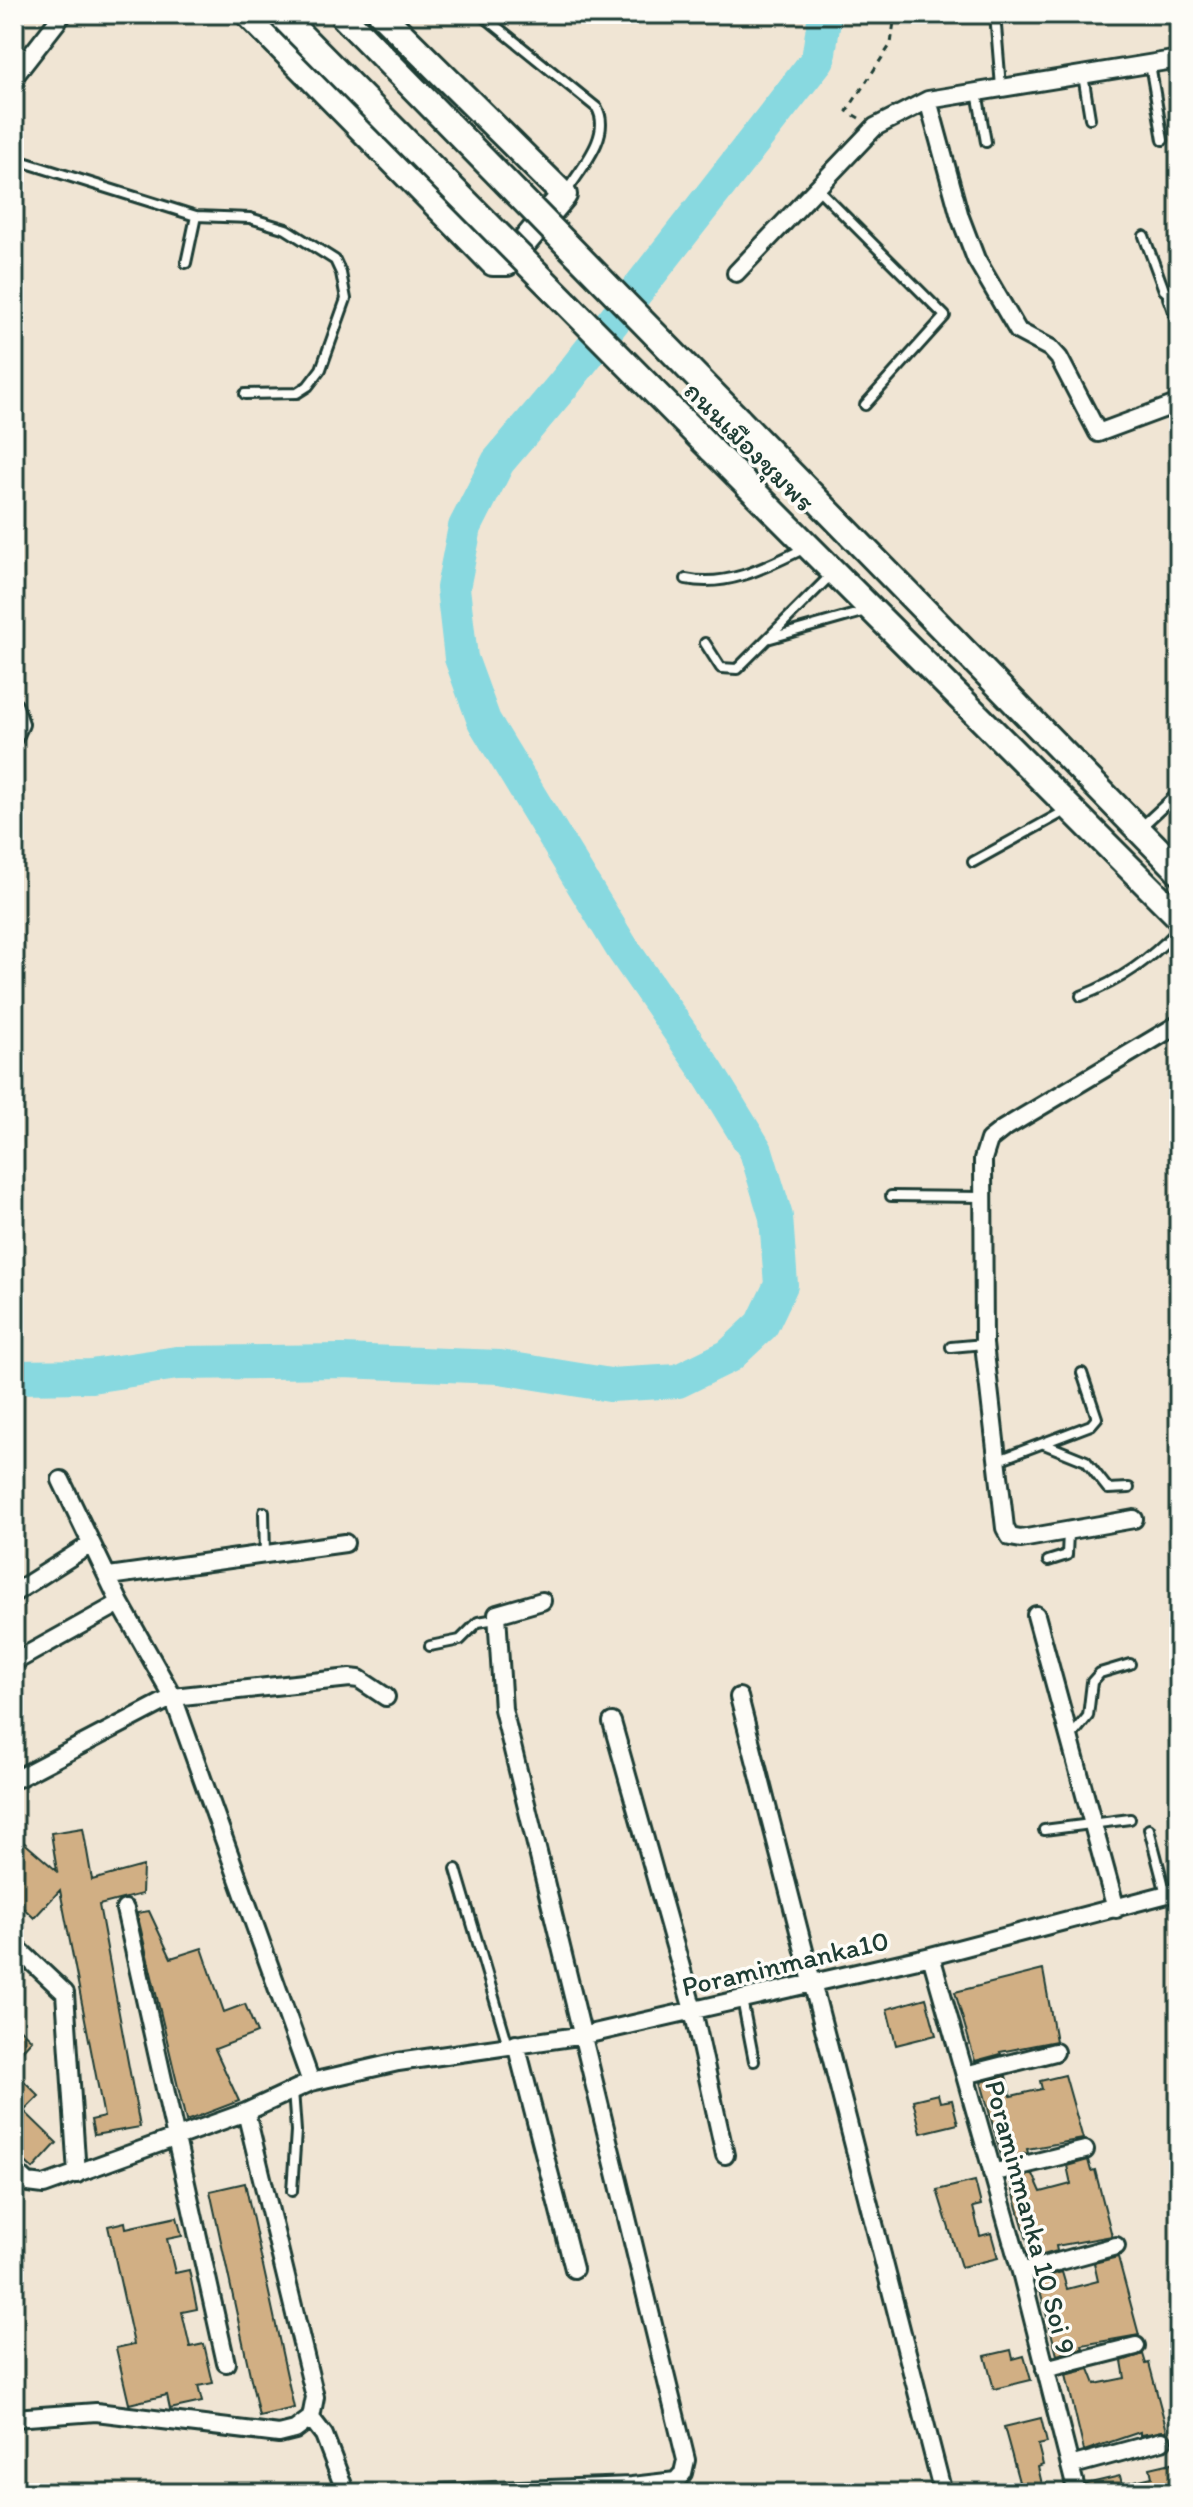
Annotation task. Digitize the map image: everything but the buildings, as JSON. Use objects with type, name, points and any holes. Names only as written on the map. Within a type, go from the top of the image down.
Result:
[{"type":"main road","points":[[248,14],[493,263],[507,263],[564,195],[381,14]]},
{"type":"main road","name":"ถนนเมืองชุมพร","points":[[280,14],[1068,809],[1179,917]]},
{"type":"main road","name":"ถนนเมืองชุมพร","points":[[341,14],[1179,871]]},
{"type":"street","points":[[14,77],[63,14]]},
{"type":"street","points":[[736,273],[875,127],[928,100],[1179,59]]},
{"type":"street","points":[[928,100],[960,217],[976,259],[1018,331],[1050,348],[1059,358],[1098,433],[1179,403]]},
{"type":"street","points":[[1176,296],[1179,316]]},
{"type":"street","points":[[14,707],[20,724],[14,737]]},
{"type":"street","points":[[1134,1519],[1021,1539],[1010,1537],[1005,1528],[995,1462],[984,1344],[983,1159],[989,1140],[1179,1024]]},
{"type":"street","points":[[61,1480],[120,1603],[173,1697],[311,2082]]},
{"type":"street","points":[[109,1576],[345,1543]]},
{"type":"street","points":[[14,1593],[91,1544]]},
{"type":"street","points":[[438,2493],[632,2490],[676,2481],[686,2460],[585,2035],[503,1709],[496,1619],[502,1610],[542,1601]]},
{"type":"street","points":[[14,1662],[120,1603]]},
{"type":"street","points":[[1036,1615],[1116,1909]]},
{"type":"street","points":[[18,1778],[173,1697],[350,1678],[359,1679],[386,1697]]},
{"type":"street","points":[[739,1697],[943,2493]]},
{"type":"street","points":[[612,1722],[693,2010],[725,2155]]},
{"type":"street","name":"Poraminmanka10","points":[[14,2170],[28,2183],[44,2185],[177,2139],[311,2082],[398,2062],[585,2035],[931,1956],[1172,1893]]},
{"type":"street","points":[[125,1909],[226,2363]]},
{"type":"street","points":[[14,1945],[65,1993],[77,2174]]},
{"type":"street","name":"Poraminmanka 10 Soi 9","points":[[931,1956],[1021,2272],[1077,2493]]},
{"type":"street","points":[[512,2044],[574,2269]]},
{"type":"street","points":[[965,2075],[1055,2052]]},
{"type":"street","points":[[14,2418],[96,2412],[279,2434],[295,2430],[311,2418],[315,2397],[246,2112]]},
{"type":"street","points":[[992,2173],[1085,2150]]},
{"type":"street","points":[[1021,2272],[1116,2246]]},
{"type":"street","points":[[1045,2369],[1136,2346]]},
{"type":"street","points":[[311,2418],[324,2435],[346,2493]]},
{"type":"street","points":[[1070,2466],[1162,2441]]},
{"type":"lane","points":[[481,14],[597,108],[603,118],[600,135],[564,195]]},
{"type":"lane","points":[[995,14],[1001,88]]},
{"type":"lane","points":[[1150,64],[1163,140]]},
{"type":"lane","points":[[1083,74],[1090,118]]},
{"type":"lane","points":[[977,91],[986,142]]},
{"type":"lane","points":[[14,159],[196,216],[250,218],[286,229],[314,243],[335,260],[346,299],[321,369],[308,386],[297,393],[245,394]]},
{"type":"lane","points":[[817,188],[945,316],[865,405]]},
{"type":"lane","points":[[186,263],[196,216]]},
{"type":"lane","points":[[1144,236],[1164,290],[1176,296]]},
{"type":"lane","points":[[686,579],[719,583],[764,568],[808,547]]},
{"type":"lane","points":[[705,643],[721,668],[728,671],[737,669],[834,573]]},
{"type":"lane","points":[[767,639],[870,610]]},
{"type":"lane","points":[[1139,829],[1179,792]]},
{"type":"lane","points":[[973,862],[1068,809]]},
{"type":"lane","points":[[1081,996],[1129,974],[1150,959],[1179,929]]},
{"type":"lane","points":[[891,1196],[983,1197]]},
{"type":"lane","points":[[951,1347],[984,1344]]},
{"type":"lane","points":[[995,1462],[1091,1425],[1097,1418],[1082,1373]]},
{"type":"lane","points":[[1043,1444],[1086,1461],[1108,1489],[1129,1488]]},
{"type":"lane","points":[[264,1512],[265,1555]]},
{"type":"lane","points":[[1048,1561],[1067,1555],[1068,1531]]},
{"type":"lane","points":[[430,1646],[460,1640],[478,1622],[496,1619]]},
{"type":"lane","points":[[1070,1739],[1088,1716],[1092,1682],[1100,1673],[1130,1664]]},
{"type":"lane","points":[[1044,1830],[1130,1819]]},
{"type":"lane","points":[[1149,1829],[1172,1893]]},
{"type":"lane","points":[[456,1869],[512,2044]]},
{"type":"lane","points":[[742,1999],[754,2061]]},
{"type":"lane","points":[[292,2191],[296,2131],[293,2090]]},
{"type":"path","points":[[875,127],[847,111],[891,44],[895,14]]},
{"type":"waterway","points":[[14,1377],[91,1376],[177,1363],[342,1361],[500,1367],[610,1385],[678,1381],[729,1356],[762,1325],[781,1285],[776,1217],[756,1151],[707,1071],[622,948],[484,721],[461,658],[453,588],[465,527],[498,462],[564,384],[818,59],[825,14]]}]
